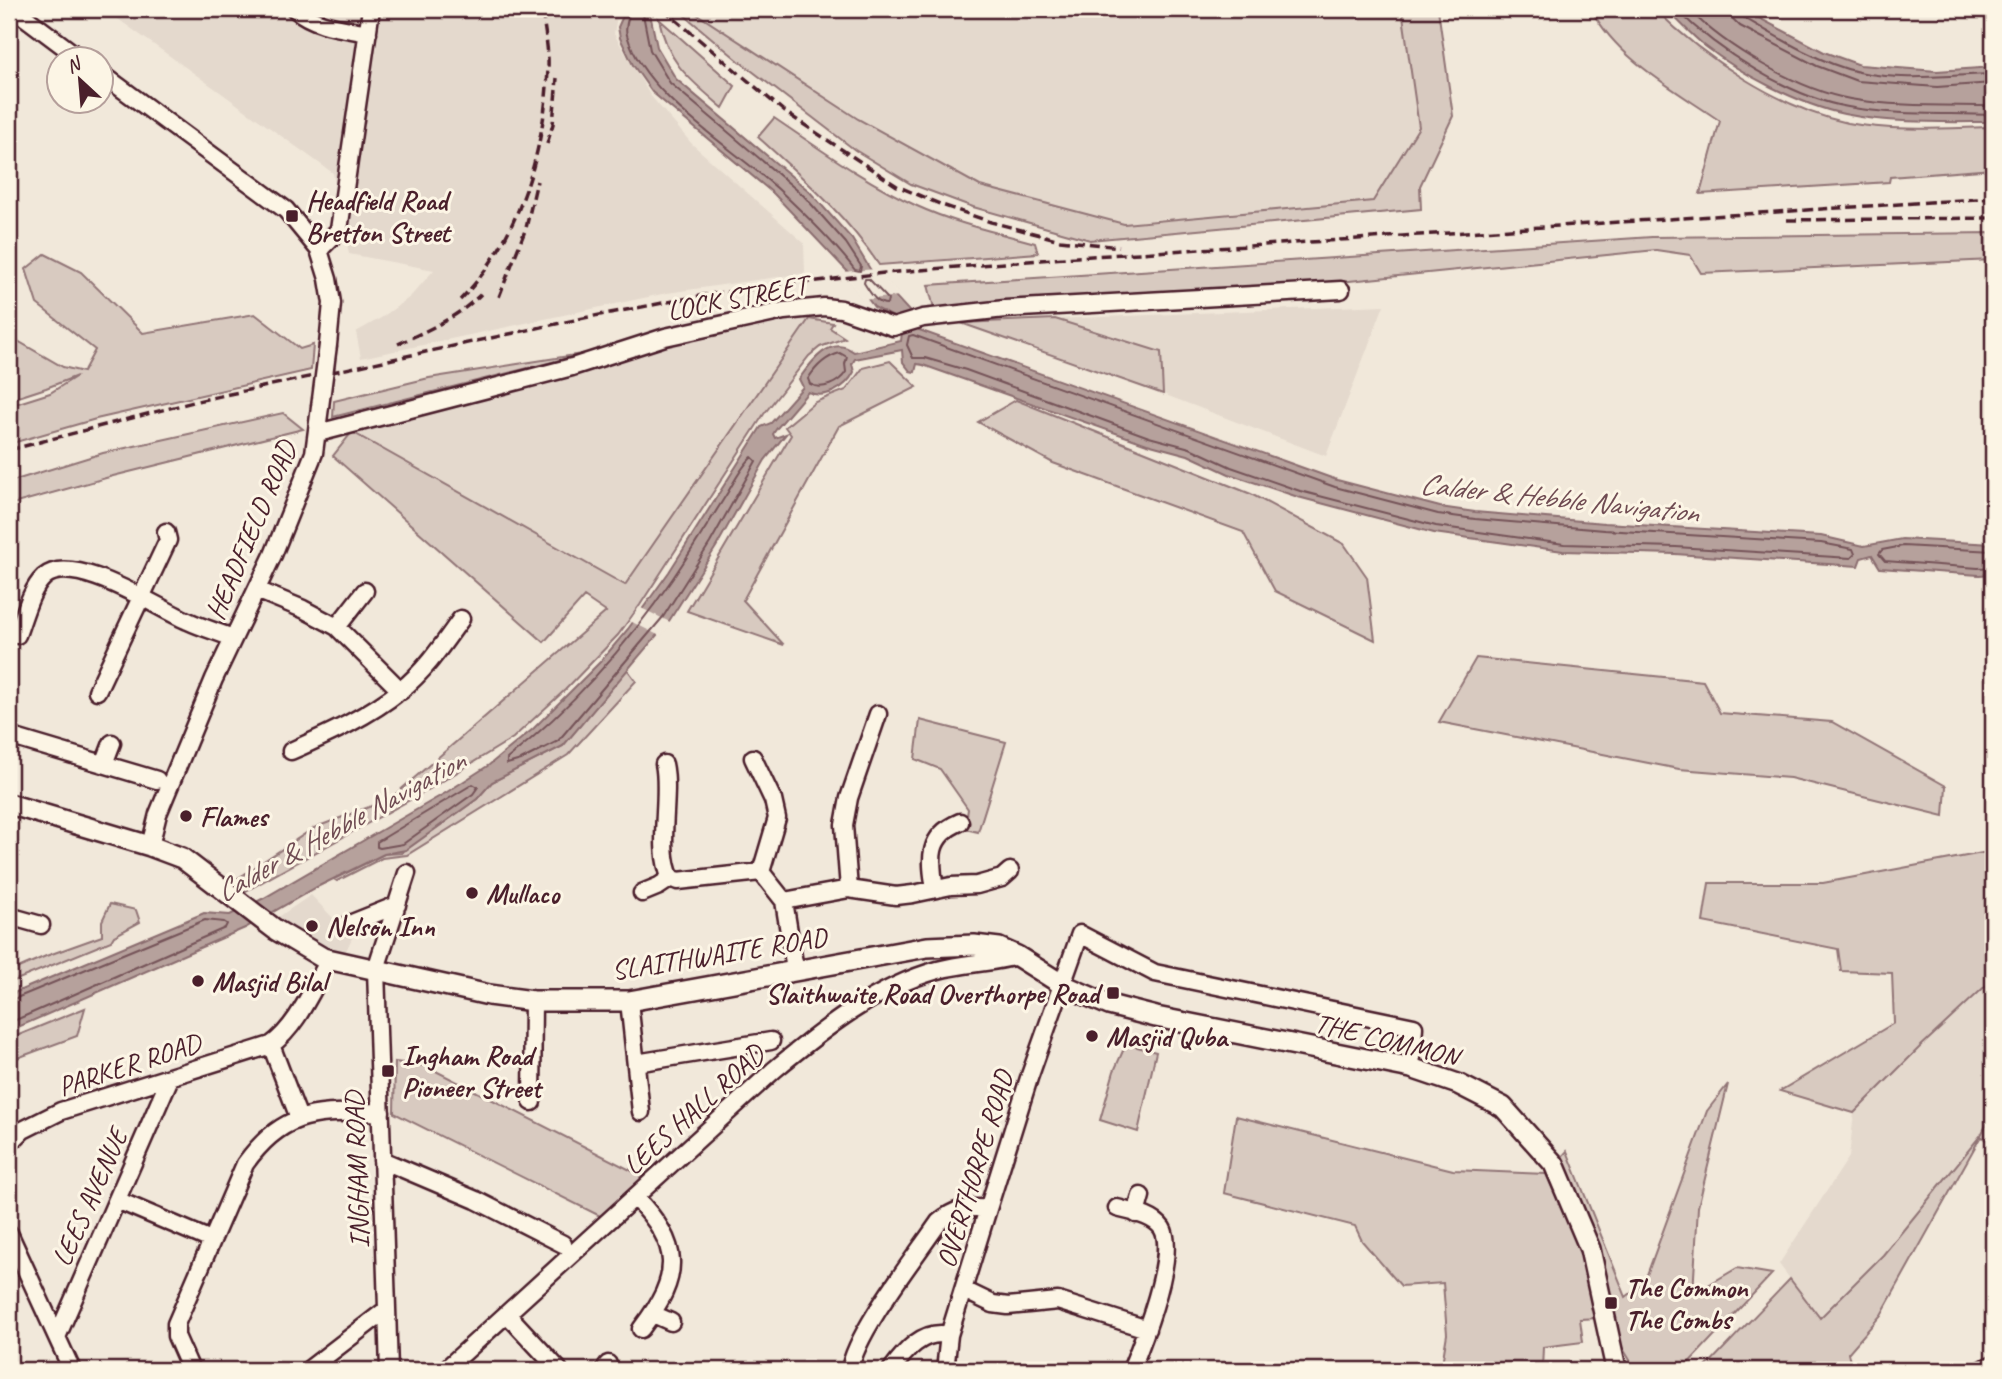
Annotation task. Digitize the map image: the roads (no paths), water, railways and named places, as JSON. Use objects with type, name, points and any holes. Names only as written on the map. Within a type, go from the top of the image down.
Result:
[{"type":"main road","name":"SLAITHWAITE ROAD","points":[[9,804],[182,858],[276,930],[323,958],[489,995],[533,1000],[629,1001],[927,947],[974,945],[999,948],[1017,956]]},
{"type":"main road","name":"THE COMMON","points":[[1017,956],[1063,985],[1109,1005],[1156,1017],[1411,1068],[1458,1084],[1503,1107],[1554,1164],[1590,1249],[1618,1370]]},
{"type":"street","points":[[14,9],[63,46]]},
{"type":"street","points":[[295,9],[303,16],[324,25],[368,33]]},
{"type":"street","points":[[319,250],[340,230],[372,9]]},
{"type":"street","name":"HEADFIELD ROAD","points":[[116,84],[286,210],[319,250],[332,303],[314,453],[273,555],[214,679],[158,814],[150,846]]},
{"type":"street","name":"LOCK STREET","points":[[317,433],[572,367],[665,337],[784,311],[824,307],[841,309],[893,327],[923,318],[1005,309],[1341,290]]},
{"type":"street","points":[[97,691],[168,540],[166,532]]},
{"type":"street","points":[[17,635],[33,595],[45,576],[59,571],[85,573],[120,585],[187,621],[233,638]]},
{"type":"street","points":[[257,590],[337,627],[401,691]]},
{"type":"street","points":[[337,627],[365,591]]},
{"type":"street","points":[[291,751],[338,730],[401,691],[428,665],[461,619]]},
{"type":"street","points":[[849,889],[844,825],[849,798],[878,714]]},
{"type":"street","points":[[9,736],[157,779]]},
{"type":"street","points":[[104,764],[112,743]]},
{"type":"street","points":[[753,758],[769,791],[777,818],[761,872]]},
{"type":"street","points":[[664,764],[667,778],[664,813],[667,872],[671,878],[678,881],[761,872]]},
{"type":"street","points":[[935,889],[931,856],[934,847],[950,827],[960,822]]},
{"type":"street","points":[[784,901],[849,889],[896,896],[977,885],[1002,878],[1010,871]]},
{"type":"street","points":[[761,872],[784,901],[795,970]]},
{"type":"street","points":[[376,969],[407,873]]},
{"type":"street","points":[[642,893],[671,878]]},
{"type":"street","points":[[347,925],[397,905]]},
{"type":"street","points":[[9,916],[41,925]]},
{"type":"street","name":"OVERTHORPE ROAD","points":[[945,1370],[949,1335],[988,1209],[1029,1078],[1080,934],[1155,973],[1414,1027],[1411,1068]]},
{"type":"street","name":"LEES HALL ROAD","points":[[445,1370],[822,1030],[884,992],[938,971],[1017,956]]},
{"type":"street","name":"PARKER ROAD","points":[[9,1144],[23,1130],[61,1111],[271,1045],[282,1037],[291,1025],[330,959]]},
{"type":"street","name":"INGHAM ROAD","points":[[376,969],[389,1370]]},
{"type":"street","points":[[532,1102],[533,1000]]},
{"type":"street","points":[[629,1001],[641,1112]]},
{"type":"street","points":[[636,1063],[771,1041]]},
{"type":"street","points":[[271,1045],[299,1118]]},
{"type":"street","name":"LEES AVENUE","points":[[57,1337],[170,1078]]},
{"type":"street","points":[[191,1370],[176,1336],[176,1324],[250,1157],[272,1133],[299,1118],[320,1113],[381,1112]]},
{"type":"street","points":[[382,1160],[476,1200],[563,1244]]},
{"type":"street","points":[[1136,1214],[1141,1196]]},
{"type":"street","points":[[635,1197],[660,1225],[670,1251],[669,1277],[653,1314],[641,1329]]},
{"type":"street","points":[[117,1200],[211,1240]]},
{"type":"street","points":[[850,1370],[854,1353],[881,1308],[939,1222],[968,1207],[988,1209]]},
{"type":"street","points":[[1117,1208],[1152,1219],[1161,1226],[1167,1249],[1154,1307],[1130,1370]]},
{"type":"street","points":[[9,1233],[72,1370]]},
{"type":"street","points":[[964,1290],[982,1300],[1007,1306],[1058,1301],[1147,1329]]},
{"type":"street","points":[[308,1370],[387,1309]]},
{"type":"street","points":[[507,1314],[555,1369]]},
{"type":"street","points":[[653,1314],[671,1322]]},
{"type":"street","points":[[891,1370],[910,1347],[924,1337],[938,1333],[949,1335]]},
{"type":"street","points":[[1982,1370],[1993,1364]]},
{"type":"water","points":[[626,9],[649,9],[657,47],[676,79],[809,191],[852,239],[870,269],[909,311],[919,330],[1337,480],[1440,507],[1605,523],[1821,536],[1864,546],[1902,539],[1993,544],[1993,574],[1880,568],[1872,555],[1861,558],[1858,566],[1675,554],[1563,551],[1434,533],[1298,497],[1229,474],[1188,455],[1147,444],[923,365],[917,364],[915,372],[910,371],[903,362],[902,350],[855,359],[852,364],[854,372],[846,383],[828,393],[808,392],[777,428],[773,434],[775,438],[786,434],[765,460],[716,547],[669,621],[563,746],[492,782],[477,799],[406,850],[384,854],[317,887],[245,928],[9,1031],[9,995],[204,913],[230,915],[264,898],[489,765],[533,729],[601,661],[628,629],[669,572],[761,427],[771,423],[803,387],[799,379],[809,365],[822,352],[837,346],[854,352],[901,341],[899,320],[874,307],[848,272],[774,194],[652,92],[633,65],[620,38],[618,27]]},
{"type":"water","points":[[1666,9],[1742,9],[1824,52],[1860,65],[1937,71],[1993,67],[1993,122],[1881,119],[1844,114],[1808,103],[1771,87],[1719,57]]},
{"type":"railway","points":[[460,300],[481,276],[498,250],[525,193],[534,162],[546,99],[548,68],[542,9]]},
{"type":"railway","points":[[663,9],[785,112],[897,186],[991,222],[1060,240],[1119,247]]},
{"type":"railway","points":[[547,144],[553,124],[557,78]]},
{"type":"railway","points":[[499,297],[526,228],[537,181]]},
{"type":"railway","points":[[9,450],[197,401],[584,318],[710,294],[884,273],[1077,257],[1993,198]]},
{"type":"railway","points":[[1787,220],[1993,218]]},
{"type":"railway","points":[[398,344],[452,317],[481,294]]},
{"type":"place","name":"Headfield Road Bretton Street","points":[[292,216]]},
{"type":"place","name":"Flames","points":[[186,816]]},
{"type":"place","name":"Mullaco","points":[[472,893]]},
{"type":"place","name":"Nelson Inn","points":[[312,926]]},
{"type":"place","name":"Masjid Bilal","points":[[198,981]]},
{"type":"place","name":"Slaithwaite Road Overthorpe Road","points":[[1113,993]]},
{"type":"place","name":"Masjid Quba","points":[[1092,1036]]},
{"type":"place","name":"Ingham Road Pioneer Street","points":[[388,1071]]},
{"type":"place","name":"The Common The Combs","points":[[1611,1303]]},
{"type":"water label","name":"Calder & Hebble Navigation","points":[[1559,498]]},
{"type":"water label","name":"Calder & Hebble Navigation","points":[[340,826]]}]
